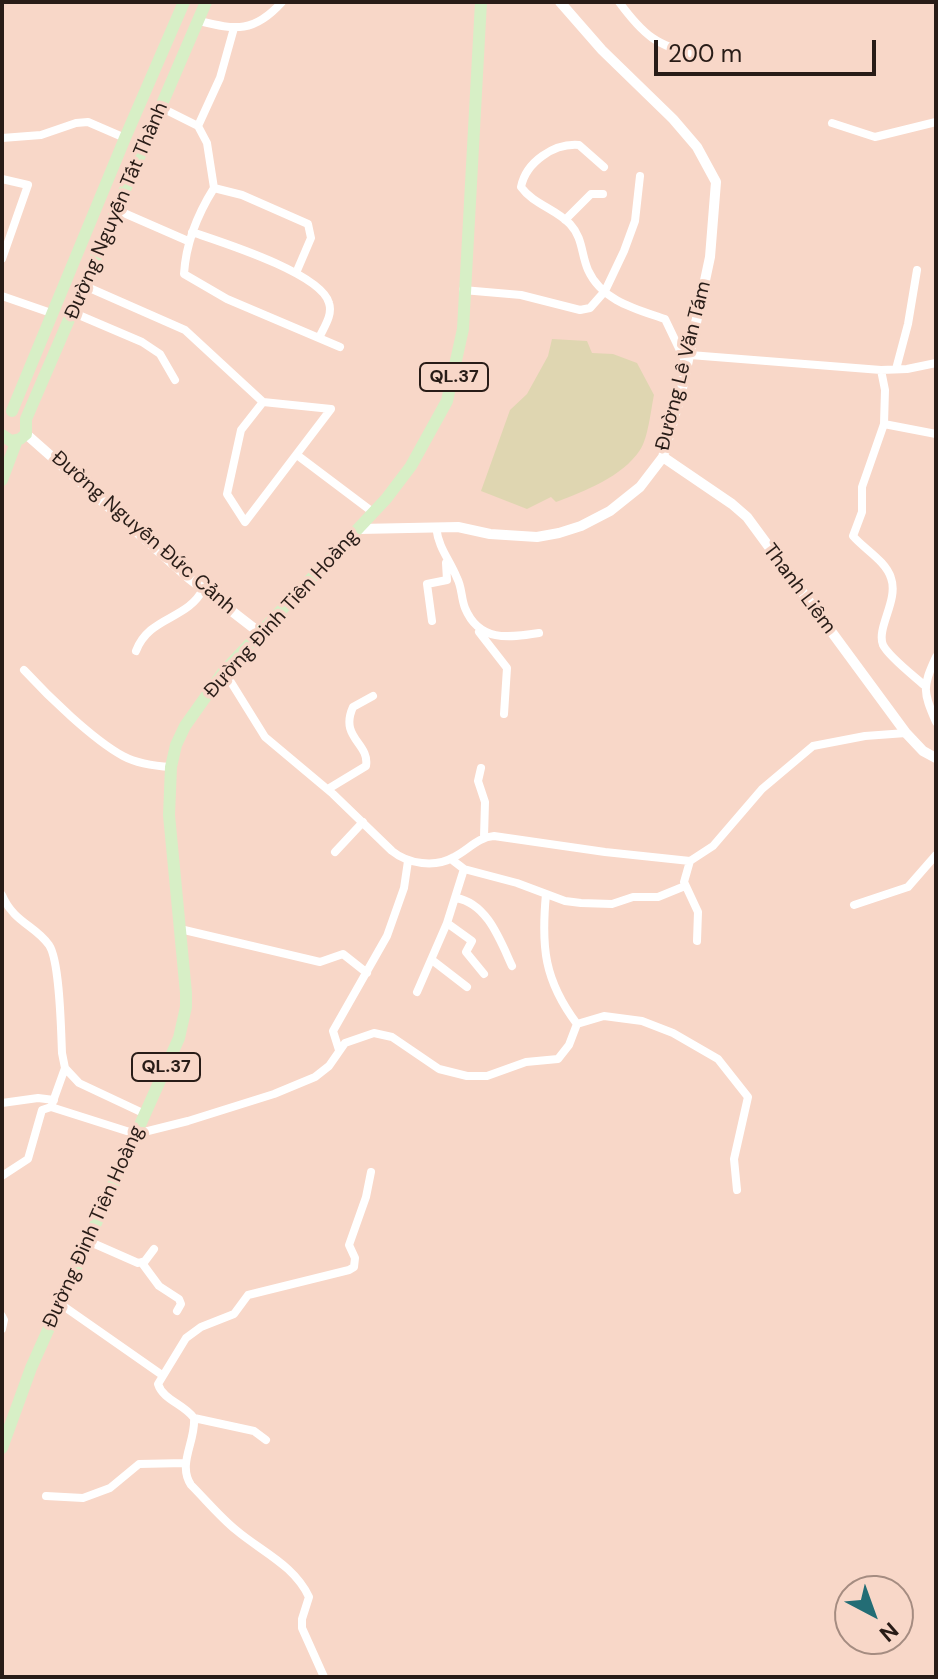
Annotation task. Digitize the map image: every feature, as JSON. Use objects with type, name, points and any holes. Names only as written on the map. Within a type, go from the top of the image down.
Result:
[{"type":"main road","name":"Đường Nguyễn Tất Thành","points":[[26,419],[206,2]]},
{"type":"main road","name":"Đường Đinh Tiên Hoàng","points":[[2,1448],[31,1368],[179,1038],[185,1015],[186,993],[169,815],[171,767],[176,745],[185,726],[224,671],[374,513],[411,466],[447,401],[463,329],[481,2]]},
{"type":"main road","name":"Đường Nguyễn Tất Thành","points":[[7,414],[54,314],[167,36],[182,8]]},
{"type":"main road","points":[[182,8],[199,21]]},
{"type":"main road","points":[[125,138],[144,146]]},
{"type":"main road","points":[[2,480],[22,437],[26,419],[23,415],[7,414]]},
{"type":"main road","points":[[2,435],[11,441],[22,437]]},
{"type":"street","points":[[199,21],[243,29],[272,13],[282,2]]},
{"type":"street","points":[[619,2],[644,34],[671,49],[697,56]]},
{"type":"street","name":"Đường Lê Văn Tám","points":[[359,529],[436,527],[537,537],[559,533],[610,511],[640,487],[663,457],[689,360],[710,257],[716,182],[697,147],[673,119],[602,50],[567,4]]},
{"type":"street","points":[[198,126],[220,78],[234,28]]},
{"type":"street","points":[[160,107],[198,126],[207,143],[214,188],[202,207],[188,241],[184,274],[227,299],[340,347]]},
{"type":"street","points":[[2,138],[41,135],[88,122],[125,138]]},
{"type":"street","points":[[832,123],[875,137],[936,122]]},
{"type":"street","points":[[604,167],[577,144],[567,145],[529,165],[521,187],[565,220],[582,243],[587,269],[605,291],[627,308],[665,319],[689,360],[881,370],[936,363]]},
{"type":"street","points":[[463,290],[521,295],[583,310],[596,303],[605,291],[635,221],[640,176]]},
{"type":"street","points":[[2,179],[28,185],[2,259]]},
{"type":"street","points":[[214,188],[242,195],[308,224],[311,238],[296,273]]},
{"type":"street","points":[[565,220],[591,194],[603,194]]},
{"type":"street","points":[[117,210],[188,241]]},
{"type":"street","points":[[192,232],[272,261],[320,290],[330,305],[330,316],[319,338]]},
{"type":"street","points":[[896,369],[908,324],[917,270]]},
{"type":"street","points":[[85,286],[185,330],[263,402],[331,409],[301,458],[245,522],[227,494],[241,430],[263,402]]},
{"type":"street","points":[[2,296],[54,314]]},
{"type":"street","points":[[74,313],[142,342],[160,354],[175,380]]},
{"type":"street","points":[[881,370],[885,390],[884,424],[862,487],[862,512],[853,536],[885,567],[891,578],[893,596],[882,640],[885,649],[924,685]]},
{"type":"street","points":[[884,424],[936,434]]},
{"type":"street","name":"Đường Nguyễn Đức Cảnh","points":[[22,437],[260,633]]},
{"type":"street","name":"Thanh Liêm","points":[[663,457],[747,517],[906,733],[936,758]]},
{"type":"street","points":[[301,458],[374,513]]},
{"type":"street","points":[[436,527],[440,549],[457,575],[467,611],[507,668],[504,714]]},
{"type":"street","points":[[432,621],[427,584],[447,580],[445,558]]},
{"type":"street","points":[[136,651],[140,639],[148,631],[189,607],[203,589]]},
{"type":"street","points":[[475,624],[485,633],[500,638],[539,633]]},
{"type":"street","points":[[936,657],[924,685],[936,722]]},
{"type":"street","points":[[24,670],[45,692],[122,756],[149,765],[171,767]]},
{"type":"street","points":[[224,671],[265,737],[328,789],[392,851],[408,861],[451,859],[484,837],[494,836],[690,861],[713,846],[762,789],[813,746],[906,733]]},
{"type":"street","points":[[328,789],[366,766],[367,757],[351,736],[349,717],[353,707],[373,696]]},
{"type":"street","points":[[481,768],[478,781],[485,802],[484,837]]},
{"type":"street","points":[[335,852],[363,822]]},
{"type":"street","points":[[854,905],[908,887],[936,855]]},
{"type":"street","points":[[451,859],[464,869],[565,901],[612,904],[633,897],[658,897],[685,886]]},
{"type":"street","points":[[339,1050],[333,1031],[387,936],[404,888],[408,861]]},
{"type":"street","points":[[690,861],[685,886],[698,912],[697,941]]},
{"type":"street","points":[[417,992],[447,923],[464,869]]},
{"type":"street","points":[[546,894],[544,944],[551,978],[558,998],[577,1024]]},
{"type":"street","points":[[2,895],[11,912],[44,939],[54,953],[65,1068],[52,1104],[42,1110],[26,1162],[2,1176]]},
{"type":"street","points":[[456,898],[473,903],[481,911],[512,966]]},
{"type":"street","points":[[447,923],[472,941],[466,952],[484,974]]},
{"type":"street","points":[[180,929],[320,962],[343,954],[367,973]]},
{"type":"street","points":[[432,960],[467,987]]},
{"type":"street","points":[[577,1024],[604,1016],[642,1021],[673,1033],[718,1059],[748,1097],[734,1159],[737,1190]]},
{"type":"street","points":[[2,1103],[38,1098],[136,1134],[188,1121],[288,1088],[322,1072],[351,1039],[374,1033],[411,1048],[439,1069],[467,1076],[487,1076],[526,1062],[558,1059],[569,1045],[577,1024]]},
{"type":"street","points":[[65,1068],[79,1083],[145,1114]]},
{"type":"street","points":[[324,1677],[302,1628],[309,1597],[305,1587],[280,1562],[234,1529],[191,1485],[185,1463],[194,1433],[194,1418],[189,1411],[160,1392],[158,1384],[191,1332],[234,1314],[248,1295],[354,1267],[355,1258],[349,1245],[366,1197],[371,1172]]},
{"type":"street","points":[[88,1241],[110,1253],[142,1263],[159,1286],[179,1299],[181,1304],[177,1311]]},
{"type":"street","points":[[142,1263],[154,1249]]},
{"type":"street","points":[[59,1303],[162,1375]]},
{"type":"street","points":[[2,1316],[2,1329]]},
{"type":"street","points":[[194,1418],[254,1431],[266,1440]]},
{"type":"street","points":[[46,1496],[83,1498],[110,1488],[139,1464],[185,1463]]},
{"type":"sand","points":[[552,339],[587,341],[592,353],[613,354],[637,363],[654,395],[643,445],[632,460],[602,482],[579,493],[556,502],[551,497],[527,509],[481,491],[510,410],[527,394],[548,356]]}]
